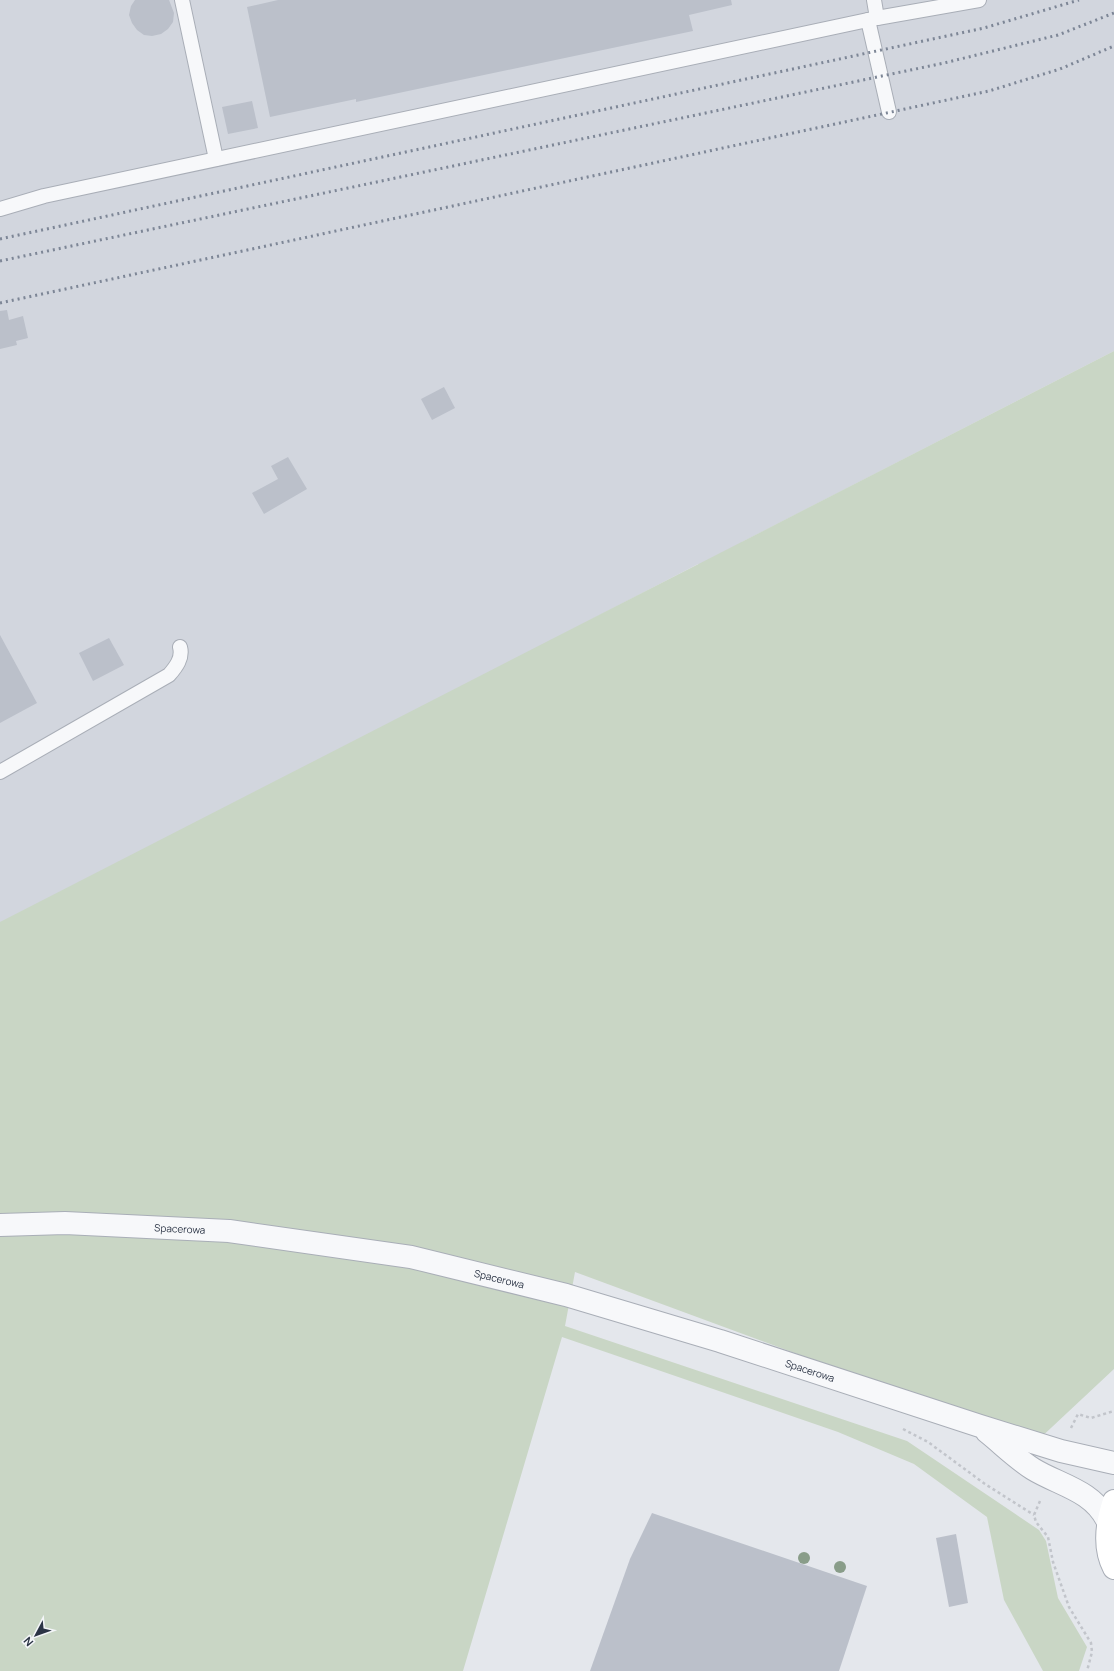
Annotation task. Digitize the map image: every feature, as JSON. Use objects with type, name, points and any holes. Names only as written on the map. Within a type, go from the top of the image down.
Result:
[{"type":"main road","points":[[1111,1510],[1107,1543],[1114,1568]]},
{"type":"street","name":"Spacerowa","points":[[0,1225],[65,1223],[229,1231],[411,1257],[566,1295],[720,1341],[1061,1451],[1114,1463]]},
{"type":"street","name":"Spacerowa","points":[[980,1426],[1032,1468],[1082,1493],[1095,1502],[1102,1510],[1111,1510]]},
{"type":"lane","points":[[182,0],[216,159]]},
{"type":"lane","points":[[874,0],[873,19],[889,112]]},
{"type":"lane","points":[[0,209],[44,196],[216,159],[873,19],[979,0]]},
{"type":"lane","points":[[0,772],[169,675],[178,666],[181,651],[180,647]]},
{"type":"path","points":[[1061,1451],[1078,1414],[1091,1418],[1114,1411]]},
{"type":"path","points":[[897,1427],[928,1442],[985,1484],[1034,1515]]},
{"type":"path","points":[[1050,1478],[1034,1515],[1036,1522],[1048,1537],[1053,1562],[1069,1606],[1091,1643],[1092,1652],[1087,1671]]},
{"type":"shaded area","points":[[0,0],[1114,0],[1114,351],[742,542],[734,567],[717,568],[698,564],[336,752],[0,923]]},
{"type":"green space","points":[[1114,351],[1114,1369],[1036,1442],[575,1272],[565,1326],[907,1441],[1039,1530],[1046,1541],[1058,1598],[1087,1647],[1079,1671],[1043,1671],[1004,1600],[987,1517],[914,1464],[838,1432],[562,1337],[463,1671],[0,1671],[0,922]]},
{"type":"building","points":[[135,0],[169,0],[174,13],[173,22],[168,29],[161,34],[152,36],[144,35],[137,30],[129,15],[131,6]]},
{"type":"building","points":[[278,0],[731,0],[732,5],[689,15],[693,31],[356,102],[356,99],[270,117],[247,7]]},
{"type":"building","points":[[252,101],[258,128],[228,134],[222,107]]},
{"type":"building","points":[[7,310],[9,320],[23,316],[28,338],[16,341],[17,345],[0,349],[0,311]]},
{"type":"building","points":[[444,387],[455,408],[432,420],[421,399]]},
{"type":"building","points":[[288,457],[307,489],[264,514],[252,493],[278,479],[271,466]]},
{"type":"building","points":[[0,635],[37,703],[0,723]]},
{"type":"building","points":[[109,638],[124,665],[93,681],[79,653]]},
{"type":"building","points":[[652,1513],[867,1586],[839,1671],[590,1671],[630,1559]]},
{"type":"building","points":[[956,1534],[968,1603],[949,1607],[936,1538]]},
{"type":"railway","points":[[0,239],[984,28],[1079,0]]},
{"type":"railway","points":[[0,261],[944,63],[1058,35],[1114,13]]},
{"type":"railway","points":[[0,303],[989,91],[1060,69],[1114,46]]}]
